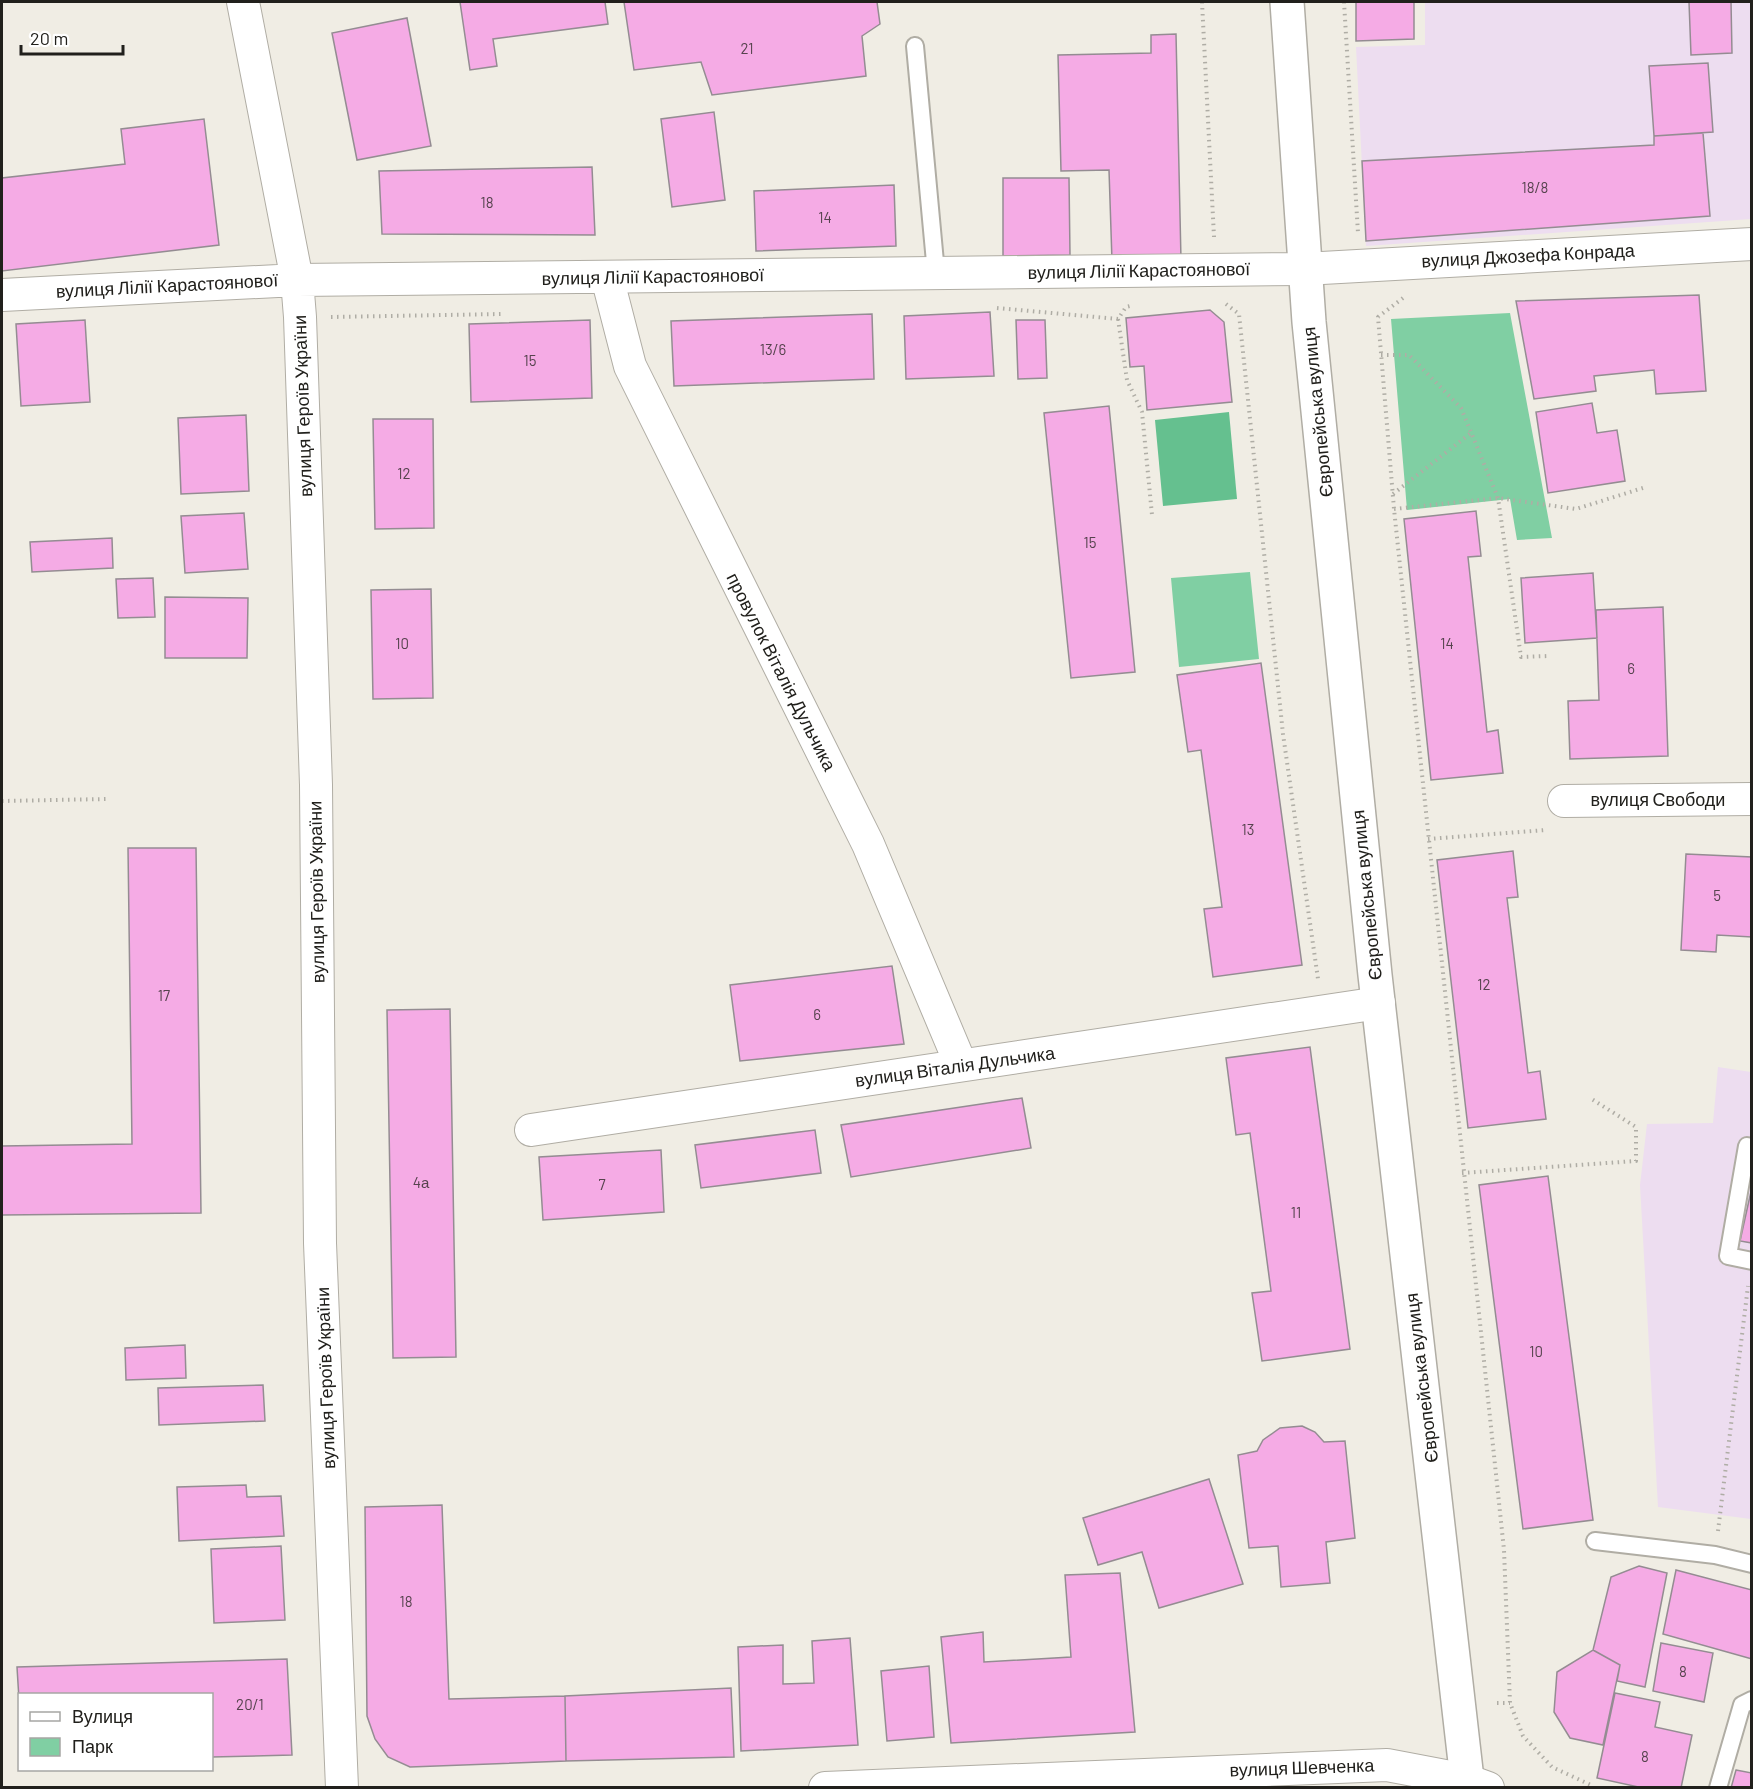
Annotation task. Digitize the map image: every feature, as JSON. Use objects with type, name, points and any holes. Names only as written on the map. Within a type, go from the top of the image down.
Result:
[{"type":"street","name":"вулиця Героїв України","points":[[243,2],[297,280],[316,785],[320,1243],[342,1788]]},
{"type":"street","name":"Європейська вулиця","points":[[1287,2],[1304,269],[1378,1003],[1474,1785]]},
{"type":"street","name":"вулиця Джозефа Конрада","points":[[1304,269],[1752,244]]},
{"type":"street","name":"вулиця Лілії Карастоянової","points":[[2,295],[297,280],[1304,269]]},
{"type":"street","name":"провулок Віталія Дульчика","points":[[607,277],[630,366],[867,844],[961,1065]]},
{"type":"street","name":"вулиця Свободи","points":[[1559,815],[1752,799]]},
{"type":"street","name":"вулиця Віталія Дульчика","points":[[531,1130],[1378,1003]]},
{"type":"street","name":"вулиця Шевченка","points":[[825,1788],[1162,1781],[1387,1765],[1474,1785]]},
{"type":"lane","points":[[915,46],[936,273]]},
{"type":"lane","points":[[1751,1261],[1728,1256],[1747,1146],[1752,1147]]},
{"type":"lane","points":[[1595,1541],[1715,1555],[1752,1564]]},
{"type":"lane","points":[[1718,1788],[1742,1705],[1752,1700]]},
{"type":"path","points":[[1202,2],[1214,240]]},
{"type":"path","points":[[1344,2],[1358,237]]},
{"type":"path","points":[[1413,297],[1402,298],[1378,317],[1394,509],[1462,1173],[1504,1550],[1510,1703],[1523,1736],[1552,1767],[1593,1786]]},
{"type":"path","points":[[1221,301],[1239,314],[1283,734],[1318,982]]},
{"type":"path","points":[[1118,319],[1127,380],[1142,412],[1152,515]]},
{"type":"path","points":[[1381,355],[1409,355],[1461,408],[1498,498],[1521,657],[1549,656]]},
{"type":"path","points":[[1393,494],[1471,433]]},
{"type":"path","points":[[1394,509],[1498,498],[1576,509],[1646,487]]},
{"type":"path","points":[[2,801],[106,799]]},
{"type":"path","points":[[1428,839],[1559,815]]},
{"type":"path","points":[[1462,1173],[1636,1161],[1636,1127],[1590,1098]]},
{"type":"path","points":[[1715,1555],[1751,1261]]},
{"type":"path","points":[[1497,1703],[1510,1703]]},
{"type":"shaded area","points":[[1425,2],[1751,2],[1751,219],[1366,246],[1356,47],[1425,45]]},
{"type":"shaded area","points":[[1718,1067],[1751,1072],[1751,1519],[1658,1507],[1640,1185],[1647,1124],[1713,1123]]},
{"type":"green space","points":[[1510,313],[1552,538],[1517,540],[1510,499],[1407,510],[1391,319]]},
{"type":"green space","points":[[1229,412],[1237,499],[1163,506],[1155,420]]},
{"type":"green space","points":[[1250,572],[1259,659],[1179,667],[1171,578]]},
{"type":"building","points":[[460,2],[605,2],[608,24],[493,39],[497,66],[470,70]]},
{"type":"building","points":[[624,2],[877,2],[880,24],[862,36],[866,76],[712,95],[701,62],[634,70]]},
{"type":"building","points":[[1356,2],[1414,2],[1414,39],[1356,41]]},
{"type":"building","points":[[1689,2],[1731,2],[1732,53],[1691,55]]},
{"type":"building","points":[[407,18],[431,146],[357,160],[332,33]]},
{"type":"building","points":[[1176,34],[1181,260],[1112,261],[1109,170],[1061,171],[1058,55],[1151,53],[1151,35]]},
{"type":"building","points":[[1708,63],[1713,132],[1654,136],[1649,66]]},
{"type":"building","points":[[714,112],[725,200],[672,207],[661,119]]},
{"type":"building","points":[[204,119],[219,245],[2,271],[2,178],[125,164],[121,129]]},
{"type":"building","points":[[1703,133],[1710,216],[1366,241],[1362,161],[1654,145],[1654,136]]},
{"type":"building","points":[[592,167],[595,235],[382,234],[379,171]]},
{"type":"building","points":[[1003,178],[1069,178],[1070,255],[1003,256]]},
{"type":"building","points":[[894,185],[896,246],[756,251],[754,191]]},
{"type":"building","points":[[1699,295],[1706,391],[1656,394],[1654,370],[1594,376],[1596,391],[1534,399],[1516,301]]},
{"type":"building","points":[[1210,310],[1224,322],[1232,402],[1147,410],[1144,366],[1130,367],[1126,318]]},
{"type":"building","points":[[990,312],[994,376],[906,379],[904,316]]},
{"type":"building","points":[[872,314],[874,379],[674,386],[671,321]]},
{"type":"building","points":[[85,320],[90,402],[21,406],[16,324]]},
{"type":"building","points":[[590,320],[592,398],[471,402],[469,324]]},
{"type":"building","points":[[1016,320],[1045,320],[1047,378],[1018,379]]},
{"type":"building","points":[[1592,403],[1597,433],[1617,430],[1625,481],[1548,493],[1536,412]]},
{"type":"building","points":[[1109,406],[1135,672],[1071,678],[1044,413]]},
{"type":"building","points":[[246,415],[249,491],[181,494],[178,418]]},
{"type":"building","points":[[373,419],[433,419],[434,528],[375,529]]},
{"type":"building","points":[[1476,511],[1481,556],[1468,557],[1487,732],[1498,730],[1503,773],[1431,780],[1404,519]]},
{"type":"building","points":[[244,513],[248,569],[185,573],[181,516]]},
{"type":"building","points":[[112,538],[113,568],[32,572],[30,542]]},
{"type":"building","points":[[1593,573],[1597,638],[1525,643],[1521,578]]},
{"type":"building","points":[[153,578],[155,617],[118,618],[116,579]]},
{"type":"building","points":[[431,589],[433,698],[373,699],[371,590]]},
{"type":"building","points":[[165,597],[248,598],[247,658],[165,658]]},
{"type":"building","points":[[1663,607],[1668,756],[1570,759],[1568,701],[1599,700],[1596,610]]},
{"type":"building","points":[[1261,663],[1302,965],[1213,977],[1204,909],[1222,907],[1201,750],[1188,752],[1177,675]]},
{"type":"building","points":[[128,848],[196,848],[201,1213],[2,1215],[2,1146],[132,1144]]},
{"type":"building","points":[[1513,851],[1518,897],[1507,898],[1528,1073],[1540,1071],[1546,1119],[1468,1128],[1437,860]]},
{"type":"building","points":[[1686,854],[1752,857],[1752,937],[1717,935],[1716,952],[1681,950]]},
{"type":"building","points":[[892,966],[904,1044],[740,1061],[730,985]]},
{"type":"building","points":[[450,1009],[456,1357],[393,1358],[387,1010]]},
{"type":"building","points":[[1310,1047],[1350,1349],[1262,1361],[1252,1293],[1271,1291],[1250,1133],[1236,1135],[1226,1058]]},
{"type":"building","points":[[1022,1098],[1031,1148],[851,1177],[841,1125]]},
{"type":"building","points":[[815,1130],[821,1173],[701,1188],[695,1145]]},
{"type":"building","points":[[661,1150],[664,1212],[543,1220],[539,1157]]},
{"type":"building","points":[[1548,1176],[1593,1520],[1523,1529],[1479,1185]]},
{"type":"building","points":[[1752,1187],[1752,1243],[1740,1241]]},
{"type":"building","points":[[185,1345],[186,1378],[126,1380],[125,1348]]},
{"type":"building","points":[[263,1385],[265,1421],[159,1425],[158,1388]]},
{"type":"building","points":[[1302,1426],[1315,1432],[1324,1442],[1345,1441],[1355,1538],[1326,1542],[1330,1583],[1281,1587],[1278,1546],[1249,1548],[1238,1455],[1257,1451],[1263,1440],[1280,1428]]},
{"type":"building","points":[[1209,1479],[1243,1584],[1159,1608],[1142,1552],[1098,1565],[1083,1518]]},
{"type":"building","points":[[246,1485],[247,1497],[281,1496],[284,1536],[179,1541],[177,1487]]},
{"type":"building","points":[[442,1505],[449,1699],[565,1696],[566,1761],[410,1767],[388,1757],[375,1739],[367,1716],[365,1507]]},
{"type":"building","points":[[281,1546],[285,1620],[214,1623],[211,1549]]},
{"type":"building","points":[[1639,1566],[1667,1573],[1645,1687],[1617,1681],[1620,1665],[1593,1650],[1611,1577]]},
{"type":"building","points":[[1676,1570],[1752,1590],[1752,1659],[1663,1634]]},
{"type":"building","points":[[1120,1573],[1135,1732],[951,1743],[941,1637],[983,1632],[984,1662],[1071,1657],[1065,1575]]},
{"type":"building","points":[[850,1638],[858,1745],[741,1751],[738,1647],[783,1645],[783,1684],[814,1683],[812,1641]]},
{"type":"building","points":[[1661,1643],[1713,1653],[1704,1702],[1653,1691]]},
{"type":"building","points":[[1593,1650],[1620,1665],[1603,1745],[1570,1738],[1554,1712],[1557,1672]]},
{"type":"building","points":[[287,1659],[292,1755],[213,1757],[213,1693],[19,1693],[17,1667]]},
{"type":"building","points":[[929,1666],[934,1737],[887,1741],[881,1671]]},
{"type":"building","points":[[731,1688],[734,1757],[566,1761],[565,1696]]},
{"type":"building","points":[[1615,1693],[1660,1702],[1655,1727],[1692,1735],[1681,1788],[1643,1788],[1597,1778]]},
{"type":"building","points":[[1736,1770],[1752,1773],[1752,1788],[1731,1788]]}]
